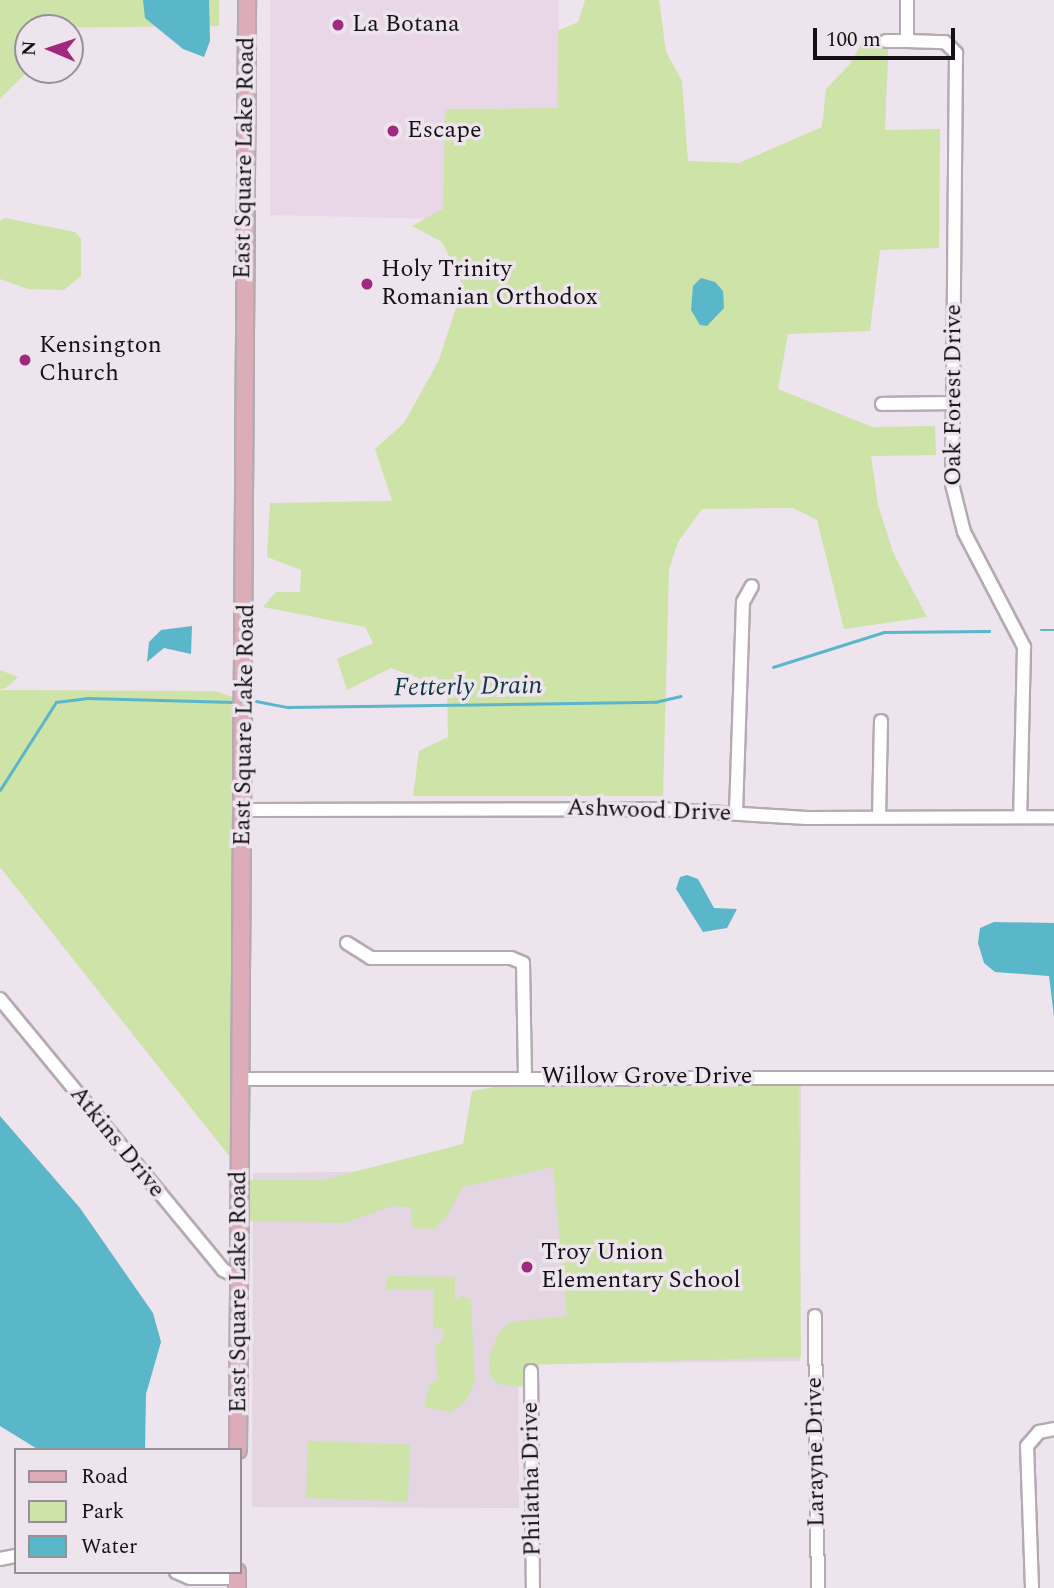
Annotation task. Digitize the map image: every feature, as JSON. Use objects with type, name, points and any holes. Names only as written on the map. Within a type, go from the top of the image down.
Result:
[{"type":"main road","name":"East Square Lake Road","points":[[238,1448],[247,0]]},
{"type":"street","points":[[906,41],[907,0]]},
{"type":"street","name":"Oak Forest Drive","points":[[886,41],[945,42],[956,53],[953,404],[956,511],[1016,624],[1026,656],[1020,817]]},
{"type":"street","points":[[882,404],[953,404]]},
{"type":"street","points":[[736,813],[743,602],[752,586]]},
{"type":"street","points":[[879,817],[881,721]]},
{"type":"street","name":"Ashwood Drive","points":[[243,810],[645,808],[879,817],[1054,817]]},
{"type":"street","points":[[347,943],[371,958],[511,958],[523,963],[526,1077]]},
{"type":"street","name":"Atkins Drive","points":[[1,1003],[223,1270],[239,1278]]},
{"type":"street","name":"Willow Grove Drive","points":[[241,1079],[1054,1078]]},
{"type":"street","name":"Larayne Drive","points":[[815,1316],[818,1588]]},
{"type":"street","name":"Philatha Drive","points":[[531,1371],[533,1588]]},
{"type":"street","points":[[1032,1588],[1027,1451],[1032,1438],[1054,1429]]},
{"type":"street","points":[[181,1574],[190,1578],[237,1579]]},
{"type":"shaded area","points":[[270,0],[559,0],[557,108],[445,109],[443,219],[270,215]]},
{"type":"shaded area","name":"Troy Union Elementary School","points":[[801,1082],[800,1361],[518,1364],[519,1508],[252,1507],[253,1173],[518,1170]]},
{"type":"green space","points":[[0,0],[219,0],[219,26],[84,27],[84,14],[14,14],[15,84],[0,99]]},
{"type":"green space","points":[[585,0],[659,0],[666,52],[682,81],[688,161],[739,163],[822,127],[826,89],[850,64],[864,39],[889,32],[885,130],[940,129],[939,248],[880,250],[870,331],[788,334],[778,389],[872,427],[935,426],[936,455],[871,456],[878,505],[894,555],[927,617],[844,629],[817,520],[793,508],[702,509],[678,542],[669,569],[663,796],[413,796],[419,751],[448,737],[447,689],[391,668],[347,690],[337,659],[373,643],[365,627],[263,607],[276,592],[300,592],[301,570],[267,557],[270,503],[392,501],[375,449],[404,423],[439,360],[463,286],[442,242],[412,226],[443,209],[445,109],[557,108],[558,31],[578,22]]},
{"type":"green space","points":[[5,218],[75,232],[81,239],[81,276],[64,290],[28,289],[0,279],[0,221]]},
{"type":"green space","points":[[0,670],[18,677],[6,688],[0,689]]},
{"type":"green space","points":[[0,690],[215,691],[233,697],[234,1162],[0,867]]},
{"type":"green space","points":[[517,1083],[799,1083],[801,1357],[528,1365],[526,1387],[496,1384],[489,1372],[489,1357],[499,1332],[510,1322],[567,1316],[553,1167],[463,1187],[447,1216],[434,1229],[412,1228],[411,1207],[392,1206],[344,1223],[246,1221],[248,1180],[322,1180],[463,1144],[472,1091]]},
{"type":"green space","points":[[387,1276],[455,1277],[455,1301],[462,1296],[471,1300],[475,1382],[466,1401],[451,1412],[424,1407],[430,1384],[438,1379],[435,1346],[443,1340],[444,1329],[433,1328],[434,1290],[386,1290]]},
{"type":"green space","points":[[308,1441],[410,1445],[408,1502],[306,1498]]},
{"type":"water","points":[[143,0],[209,0],[210,41],[204,57],[183,49],[145,18]]},
{"type":"water","points":[[701,278],[715,282],[723,291],[724,308],[707,326],[700,325],[691,310],[693,286]]},
{"type":"water","points":[[192,626],[191,654],[164,648],[147,662],[149,642],[161,630]]},
{"type":"water","points":[[687,875],[698,879],[714,908],[737,909],[727,928],[703,932],[676,889],[680,877]]},
{"type":"water","points":[[994,922],[1054,923],[1054,1016],[1049,976],[995,972],[984,963],[978,943],[980,928]]},
{"type":"water","points":[[0,1116],[80,1208],[153,1313],[161,1342],[146,1394],[145,1448],[36,1448],[0,1426]]},
{"type":"waterway","points":[[1041,630],[1054,630]]},
{"type":"waterway","name":"Fetterly Drain","points":[[773,667],[884,632],[989,631]]},
{"type":"waterway","name":"Fetterly Drain","points":[[256,701],[288,707],[655,702],[680,696]]},
{"type":"waterway","name":"Fetterly Drain","points":[[0,790],[56,702],[88,698],[233,702]]},
{"type":"place","name":"La Botana","points":[[338,25]]},
{"type":"place","name":"Escape","points":[[393,131]]},
{"type":"place","name":"Holy Trinity Romanian Orthodox","points":[[367,284]]},
{"type":"place","name":"Kensington Church","points":[[25,360]]},
{"type":"place","name":"Troy Union Elementary School","points":[[527,1267]]}]
